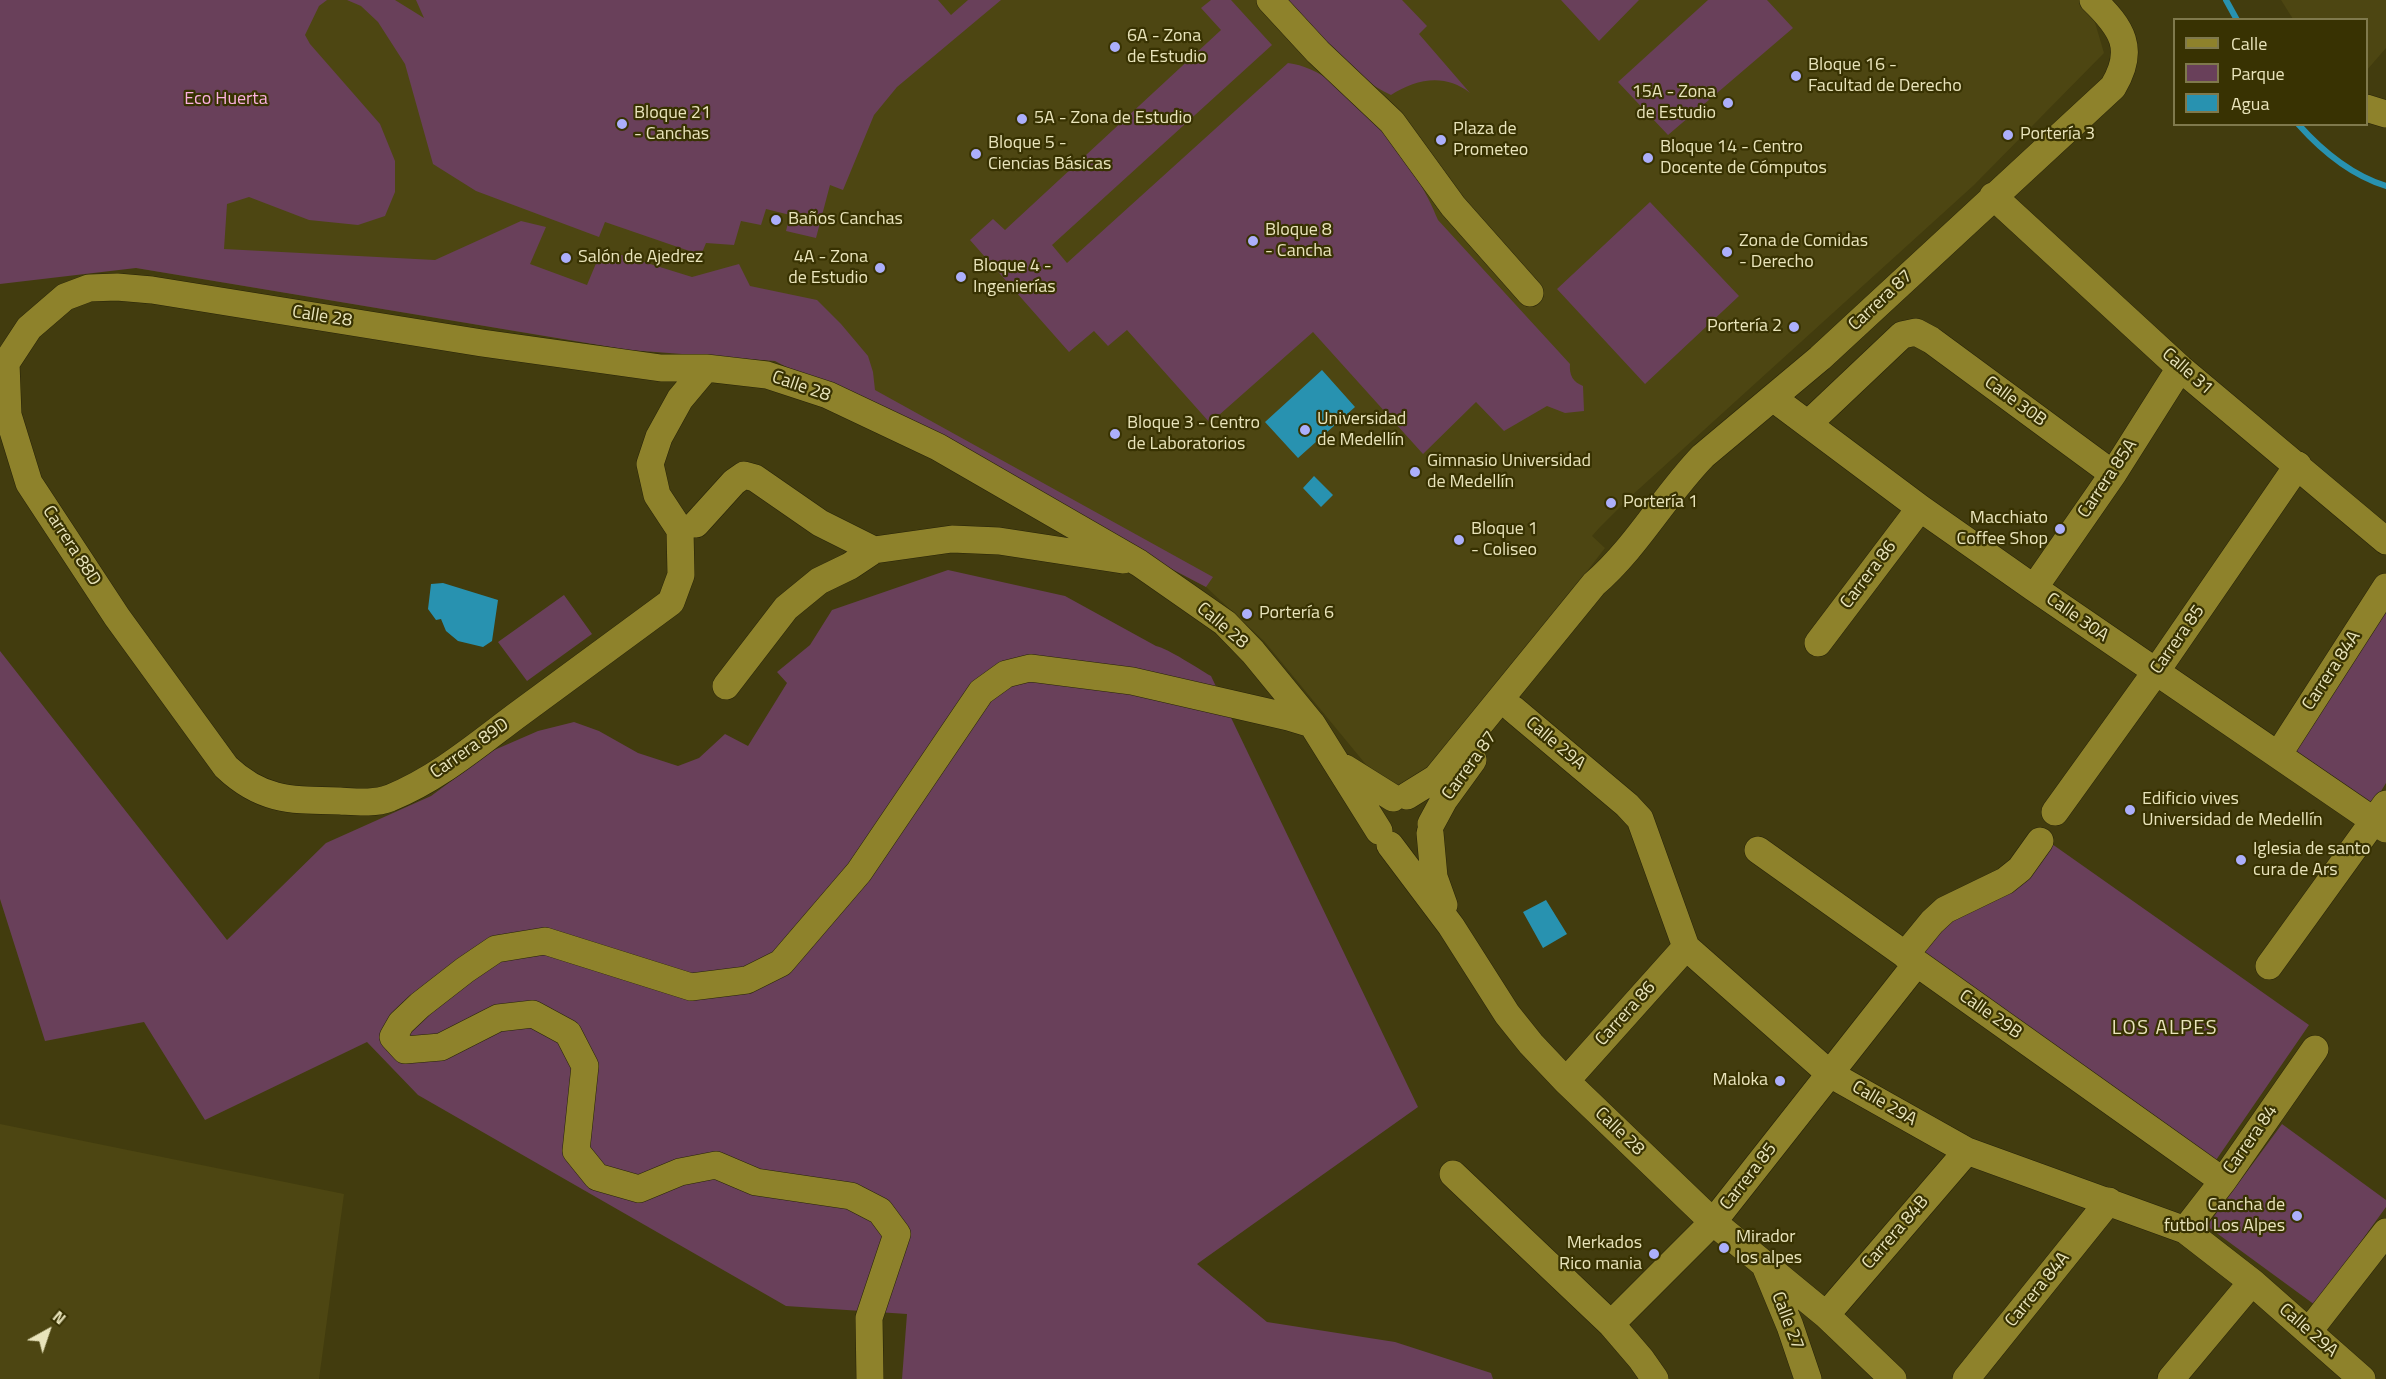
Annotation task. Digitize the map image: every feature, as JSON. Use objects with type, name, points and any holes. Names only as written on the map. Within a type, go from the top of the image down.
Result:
[{"type":"street","points":[[1270,0],[1318,52],[1392,122],[1453,206],[1530,293]]},
{"type":"street","name":"Carrera 87","points":[[1400,797],[1436,777],[1594,584],[1617,564],[1686,473],[1703,456],[1820,358],[2113,87],[2122,73],[2126,58],[2125,43],[2114,22],[2093,0]]},
{"type":"street","points":[[2368,108],[2386,114]]},
{"type":"street","name":"Calle 31","points":[[1993,196],[2180,368],[2386,541]]},
{"type":"street","name":"Calle 28","points":[[65,297],[89,288],[117,287],[152,290],[661,368],[706,368],[767,375],[828,395],[938,447],[1139,563],[1225,623],[1253,652],[1312,724],[1385,838],[1451,926],[1507,1014],[1531,1044],[1566,1081],[1713,1222],[1826,1315],[1893,1379]]},
{"type":"street","name":"Carrera 88D","points":[[65,297],[29,328],[6,363],[8,415],[29,483],[154,669],[226,767],[240,780]]},
{"type":"street","name":"Calle 30B","points":[[1808,424],[1902,335],[1916,332],[1931,340],[2113,474]]},
{"type":"street","name":"Carrera 89D","points":[[240,780],[269,794],[296,801],[375,802],[390,798],[440,773],[671,602],[681,575],[680,530],[657,495],[650,464],[659,437],[680,399],[706,368]]},
{"type":"street","name":"Carrera 85A","points":[[2034,588],[2113,474],[2180,368]]},
{"type":"street","name":"Calle 30A","points":[[1773,398],[1920,508],[2155,673],[2278,755],[2382,818]]},
{"type":"street","name":"Carrera 85","points":[[2055,812],[2155,673],[2298,465]]},
{"type":"street","points":[[696,524],[734,482],[744,475],[755,478],[820,523],[874,550]]},
{"type":"street","name":"Carrera 86","points":[[1818,643],[1920,508]]},
{"type":"street","points":[[726,686],[786,608],[819,581],[850,566],[874,550],[952,539],[999,541],[1139,563]]},
{"type":"street","name":"Carrera 87","points":[[1431,828],[1457,781],[1605,591],[1617,564]]},
{"type":"street","name":"Carrera 84A","points":[[2278,755],[2386,587]]},
{"type":"street","points":[[870,1379],[869,1318],[897,1234],[880,1211],[851,1196],[756,1182],[716,1166],[680,1172],[639,1189],[597,1177],[576,1151],[585,1066],[568,1032],[533,1014],[498,1018],[441,1047],[405,1050],[393,1037],[401,1023],[465,970],[496,949],[545,941],[691,987],[747,980],[782,963],[859,872],[981,692],[1006,674],[1030,668],[1132,681],[1312,724]]},
{"type":"street","name":"Calle 29A","points":[[1513,709],[1627,805],[1640,819],[1686,946],[1830,1074],[1966,1151],[2185,1230],[2252,1282],[2362,1379]]},
{"type":"street","points":[[1333,757],[1359,779],[1400,797],[1415,798],[1428,808],[1434,877],[1451,926]]},
{"type":"street","points":[[1400,797],[1386,803],[1379,816],[1385,838],[1398,848],[1413,848],[1420,845],[1431,828]]},
{"type":"street","points":[[2269,966],[2382,818]]},
{"type":"street","name":"Carrera 85","points":[[1611,1324],[1713,1222],[1830,1074],[1911,959],[1932,922],[1945,910],[2005,881],[2020,869],[2040,841]]},
{"type":"street","name":"Calle 29B","points":[[1758,850],[2223,1180]]},
{"type":"street","name":"Carrera 86","points":[[1566,1081],[1686,946]]},
{"type":"street","name":"Carrera 84","points":[[2185,1230],[2315,1049]]},
{"type":"street","name":"Carrera 84B","points":[[1826,1315],[1966,1151]]},
{"type":"street","points":[[1453,1174],[1611,1324],[1655,1379]]},
{"type":"street","name":"Carrera 84A","points":[[1966,1379],[2109,1202]]},
{"type":"street","points":[[2309,1331],[2386,1232]]},
{"type":"street","name":"Calle 27","points":[[1764,1264],[1790,1326],[1808,1379]]},
{"type":"street","points":[[2171,1379],[2252,1282]]},
{"type":"shaded area","name":"Universidad de Medellín","points":[[157,0],[2081,0],[2091,9],[2104,53],[1974,185],[1629,498],[1600,527],[1592,536],[1605,548],[1431,772],[1406,791],[1382,784],[1264,641],[1206,587],[775,361],[629,350],[136,268]]},
{"type":"shaded area","points":[[2281,0],[2386,0],[2386,48],[2368,69],[2368,18],[2292,18]]},
{"type":"shaded area","points":[[0,1124],[344,1194],[319,1379],[0,1379]]},
{"type":"green space","name":"Eco Huerta","points":[[0,0],[327,0],[319,6],[305,35],[310,44],[380,124],[395,161],[395,192],[385,216],[358,225],[309,220],[249,197],[227,204],[224,249],[435,260],[521,221],[546,227],[530,264],[587,285],[602,249],[692,277],[739,264],[750,286],[817,300],[868,356],[875,390],[1213,577],[1206,587],[775,361],[629,350],[136,268],[0,284]]},
{"type":"green space","points":[[347,0],[395,0],[424,18],[416,0],[938,0],[951,15],[968,0],[1001,0],[897,87],[874,115],[843,190],[830,185],[816,238],[786,231],[790,215],[766,209],[761,225],[741,221],[734,245],[706,243],[701,255],[605,222],[599,237],[476,191],[433,164],[405,64],[378,22],[361,6]]},
{"type":"green space","points":[[1211,0],[1231,0],[1272,45],[1052,245],[1067,263],[1288,63],[1311,70],[1334,83],[1378,124],[1415,174],[1438,220],[1570,364],[1572,378],[1583,386],[1584,411],[1565,413],[1547,406],[1504,431],[1476,402],[1423,454],[1313,332],[1210,423],[1127,330],[1108,346],[1094,331],[1069,352],[970,240],[993,219],[1005,230],[1221,30],[1201,8]]},
{"type":"green space","points":[[1286,0],[1402,0],[1427,26],[1419,34],[1470,93],[1451,83],[1430,80],[1410,85],[1391,95],[1377,88],[1349,66]]},
{"type":"green space","points":[[1561,0],[1639,0],[1599,41]]},
{"type":"green space","points":[[1708,0],[1767,0],[1793,28],[1668,135],[1618,82]]},
{"type":"green space","points":[[1650,202],[1739,296],[1645,384],[1557,289]]},
{"type":"green space","points":[[948,570],[1065,596],[1211,676],[1418,1107],[1197,1264],[1267,1322],[1395,1342],[1491,1373],[1493,1379],[902,1379],[907,1314],[786,1306],[418,1095],[367,1042],[205,1120],[144,1022],[45,1041],[0,899],[0,651],[227,940],[326,843],[431,796],[492,751],[538,731],[574,722],[599,731],[638,753],[678,766],[699,758],[725,734],[748,746],[787,683],[777,672],[810,645],[832,610]]},
{"type":"green space","points":[[564,595],[592,634],[527,681],[498,642]]},
{"type":"green space","points":[[2386,606],[2386,783],[2370,809],[2287,755]]},
{"type":"green space","name":"LOS ALPES","points":[[2052,844],[2309,1025],[2214,1163],[1920,955],[1945,923]]},
{"type":"green space","name":"Cancha de futbol Los Alpes","points":[[2282,1124],[2386,1200],[2386,1207],[2315,1305],[2207,1226]]},
{"type":"water","points":[[1322,370],[1355,407],[1298,458],[1265,422]]},
{"type":"water","points":[[1314,476],[1333,495],[1321,507],[1303,488]]},
{"type":"water","points":[[443,583],[498,600],[492,641],[483,647],[458,641],[446,631],[441,619],[436,620],[428,609],[431,584]]},
{"type":"water","points":[[1546,900],[1567,934],[1543,948],[1523,912]]},
{"type":"waterway","points":[[2226,0],[2236,18]]},
{"type":"waterway","points":[[2300,126],[2317,144],[2349,169],[2386,186]]},
{"type":"place","name":"6A - Zona de Estudio","points":[[1115,47]]},
{"type":"place","name":"Bloque 16 - Facultad de Derecho","points":[[1796,76]]},
{"type":"place","name":"15A - Zona de Estudio","points":[[1728,103]]},
{"type":"place","name":"5A - Zona de Estudio","points":[[1022,119]]},
{"type":"place","name":"Bloque 21 - Canchas","points":[[622,124]]},
{"type":"place","name":"Portería 3","points":[[2008,135]]},
{"type":"place","name":"Plaza de Prometeo","points":[[1441,140]]},
{"type":"place","name":"Bloque 5 - Ciencias Básicas","points":[[976,154]]},
{"type":"place","name":"Bloque 14 - Centro Docente de Cómputos","points":[[1648,158]]},
{"type":"place","name":"Baños Canchas","points":[[776,220]]},
{"type":"place","name":"Bloque 8 - Cancha","points":[[1253,241]]},
{"type":"place","name":"Zona de Comidas - Derecho","points":[[1727,252]]},
{"type":"place","name":"Salón de Ajedrez","points":[[566,258]]},
{"type":"place","name":"4A - Zona de Estudio","points":[[880,268]]},
{"type":"place","name":"Bloque 4 - Ingenierías","points":[[961,277]]},
{"type":"place","name":"Portería 2","points":[[1794,327]]},
{"type":"place","name":"Universidad de Medellín","points":[[1305,430]]},
{"type":"place","name":"Bloque 3 - Centro de Laboratorios","points":[[1115,434]]},
{"type":"place","name":"Gimnasio Universidad de Medellín","points":[[1415,472]]},
{"type":"place","name":"Portería 1","points":[[1611,503]]},
{"type":"place","name":"Macchiato Coffee Shop","points":[[2060,529]]},
{"type":"place","name":"Bloque 1 - Coliseo","points":[[1459,540]]},
{"type":"place","name":"Portería 6","points":[[1247,614]]},
{"type":"place","name":"Edificio vives Universidad de Medellín","points":[[2130,810]]},
{"type":"place","name":"Iglesia de santo cura de Ars","points":[[2241,860]]},
{"type":"place","name":"Maloka","points":[[1780,1081]]},
{"type":"place","name":"Cancha de futbol Los Alpes","points":[[2297,1216]]},
{"type":"place","name":"Mirador los alpes","points":[[1724,1248]]},
{"type":"place","name":"Merkados Rico mania","points":[[1654,1254]]},
{"type":"district","name":"LOS ALPES","points":[[2165,1029]]}]
